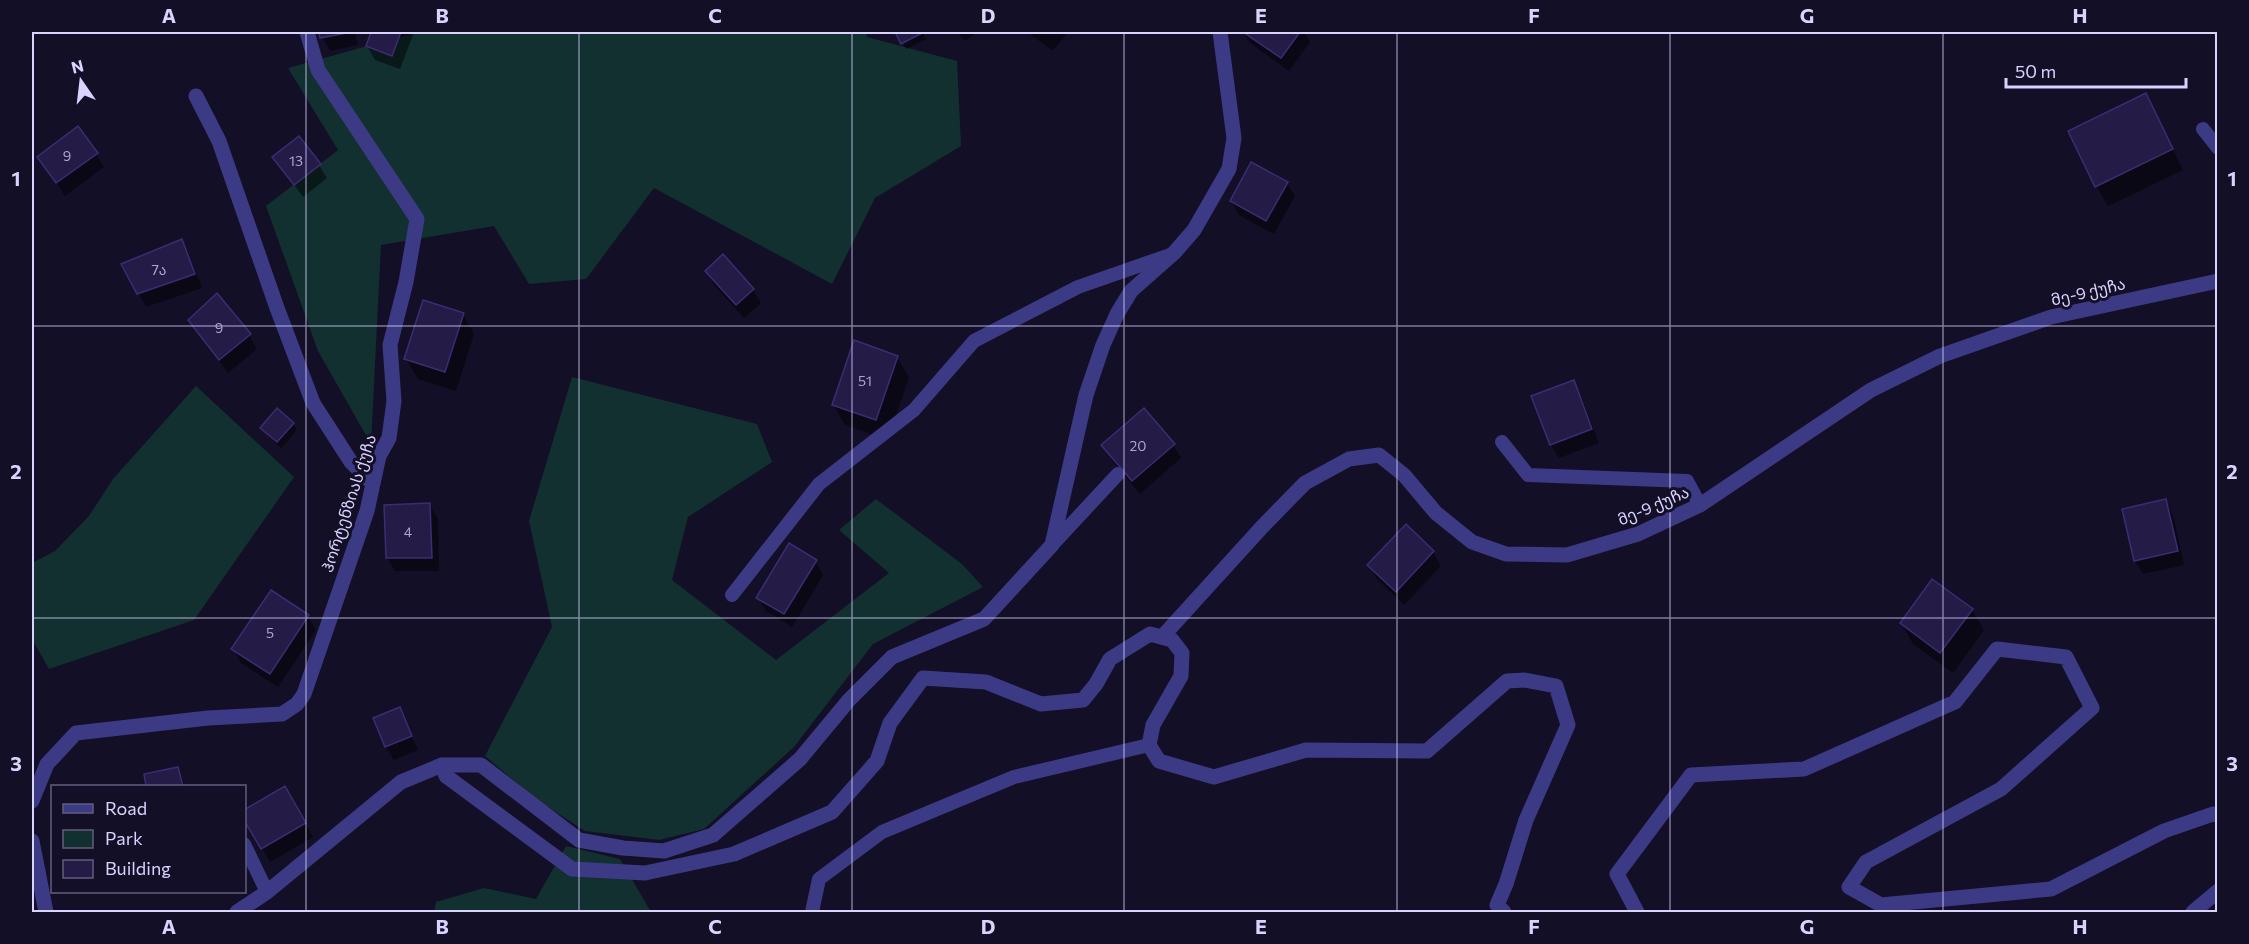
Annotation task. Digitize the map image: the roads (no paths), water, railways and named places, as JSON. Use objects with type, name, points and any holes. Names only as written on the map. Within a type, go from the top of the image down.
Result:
[{"type":"street","name":"ჰორტენზიას ქუჩა","points":[[32,801],[47,764],[76,733],[208,718],[282,714],[297,704],[304,694],[363,521],[379,456],[389,438],[394,401],[390,345],[406,282],[417,219],[318,70],[307,32]]},
{"type":"street","points":[[237,912],[267,892],[401,782],[442,765],[481,765],[579,840],[623,848],[664,851],[713,835],[800,759],[849,700],[892,657],[984,619],[1052,544],[1086,395],[1102,345],[1117,314],[1131,291],[1174,253],[1194,230],[1229,169],[1234,138],[1220,32]]},
{"type":"street","points":[[196,96],[219,141],[277,308],[313,403],[351,462],[373,484]]},
{"type":"street","name":"მე-9 ქუჩა","points":[[1162,637],[1305,483],[1349,459],[1379,455],[1404,475],[1436,513],[1472,542],[1506,554],[1567,555],[1638,534],[1700,505],[1871,390],[1940,356],[2051,317],[2217,281]]},
{"type":"street","points":[[442,765],[446,776],[572,869],[645,873],[735,854],[832,812],[877,761],[890,723],[923,678],[986,682],[1041,704],[1083,700],[1096,684],[1110,659],[1150,634],[1172,640],[1182,653],[1181,676],[1153,725],[1149,745],[1159,761],[1214,777],[1306,750],[1427,751],[1508,681],[1525,680],[1556,686],[1568,725],[1526,820],[1506,884],[1497,904],[1504,912]]},
{"type":"street","points":[[1637,912],[1617,874],[1691,775],[1804,769],[1955,702],[1997,649],[2066,657],[2092,708],[2001,789],[1866,862],[1849,886],[1881,905],[2051,889],[2164,831],[2213,814],[2217,815]]},
{"type":"street","points":[[32,841],[46,912],[32,912]]},
{"type":"street","points":[[2193,912],[2217,891]]},
{"type":"lane","points":[[2203,129],[2217,148]]},
{"type":"lane","points":[[732,595],[819,484],[914,410],[974,341],[1078,287],[1174,253]]},
{"type":"lane","points":[[1502,442],[1528,475],[1687,481],[1700,505]]},
{"type":"lane","points":[[1052,544],[1118,474]]},
{"type":"lane","points":[[812,912],[819,879],[882,832],[1014,777],[1149,745]]},
{"type":"lane","points":[[246,848],[267,892]]}]
